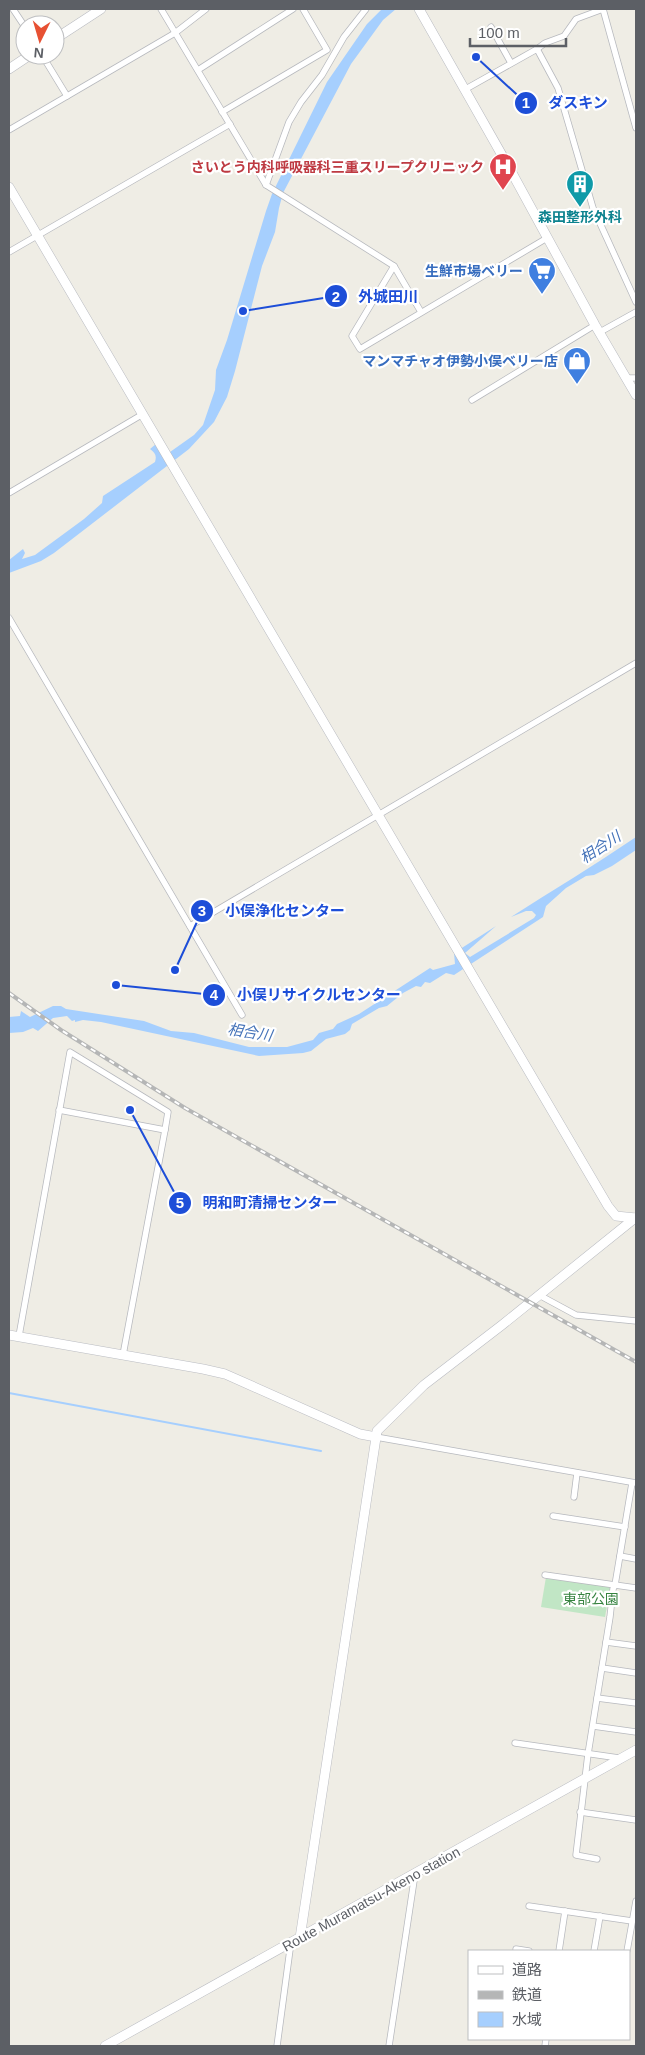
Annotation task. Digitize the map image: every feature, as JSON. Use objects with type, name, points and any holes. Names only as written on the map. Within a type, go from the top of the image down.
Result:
[{"type":"street","points":[[9,12],[14,9]]},
{"type":"street","points":[[65,32],[101,9]]},
{"type":"street","points":[[161,9],[266,185],[394,266],[421,312]]},
{"type":"street","points":[[9,130],[175,33],[206,9]]},
{"type":"street","points":[[198,70],[293,9]]},
{"type":"street","points":[[302,9],[330,52]]},
{"type":"street","points":[[266,185],[289,122],[322,74],[330,52],[366,9]]},
{"type":"street","points":[[464,90],[538,49],[545,43],[564,36],[576,19],[603,9],[636,128]]},
{"type":"street","points":[[422,13],[636,395]]},
{"type":"street","points":[[491,27],[511,63]]},
{"type":"street","points":[[538,49],[558,88],[593,208],[636,302]]},
{"type":"street","points":[[222,112],[330,52]]},
{"type":"street","points":[[48,65],[67,96]]},
{"type":"street","points":[[9,252],[230,124]]},
{"type":"street","points":[[9,188],[608,1206],[616,1216],[636,1218]]},
{"type":"street","points":[[394,266],[352,336],[360,349],[547,238]]},
{"type":"street","points":[[472,400],[598,329],[636,312]]},
{"type":"street","points":[[626,378],[636,378]]},
{"type":"street","points":[[9,493],[143,414]]},
{"type":"street","points":[[9,618],[242,1015]]},
{"type":"street","points":[[190,926],[636,663]]},
{"type":"street","points":[[18,1336],[70,1052],[168,1112],[123,1355]]},
{"type":"street","points":[[60,1110],[165,1130]]},
{"type":"street","points":[[277,2046],[296,1940],[377,1431],[424,1385],[636,1218]]},
{"type":"street","points":[[539,1295],[576,1315],[636,1321]]},
{"type":"street","points":[[9,1334],[203,1368],[225,1374],[360,1434],[634,1483],[613,1589],[580,1812],[576,1855],[597,1859]]},
{"type":"street","points":[[574,1497],[577,1473]]},
{"type":"street","points":[[553,1516],[625,1527]]},
{"type":"street","points":[[620,1556],[636,1559]]},
{"type":"street","points":[[545,1575],[636,1588]]},
{"type":"street","points":[[606,1642],[636,1646]]},
{"type":"street","points":[[602,1668],[636,1673]]},
{"type":"street","points":[[597,1698],[636,1703]]},
{"type":"street","points":[[593,1726],[636,1732]]},
{"type":"street","points":[[515,1743],[621,1758]]},
{"type":"street","name":"Route Muramatsu-Akeno station","points":[[105,2046],[636,1750]]},
{"type":"street","points":[[580,1812],[636,1820]]},
{"type":"street","points":[[389,2046],[415,1874]]},
{"type":"street","points":[[627,1950],[636,1902]]},
{"type":"street","points":[[529,1906],[632,1921]]},
{"type":"street","points":[[559,1950],[565,1911]]},
{"type":"street","points":[[594,1950],[600,1916]]},
{"type":"street","points":[[516,1949],[522,1950]]},
{"type":"green space","name":"東部公園","points":[[546,1577],[609,1586],[605,1617],[541,1607]]},
{"type":"water","points":[[382,9],[396,9],[383,20],[351,64],[283,193],[275,232],[262,266],[235,371],[227,397],[214,422],[189,449],[54,553],[41,561],[9,573],[9,560],[23,549],[25,553],[22,559],[35,555],[84,519],[102,503],[103,496],[155,462],[155,454],[150,449],[156,444],[170,452],[194,435],[203,425],[215,390],[216,370],[272,194],[327,82],[367,24]]},
{"type":"water","points":[[636,837],[636,850],[612,866],[594,875],[586,876],[566,888],[546,906],[543,917],[454,975],[446,973],[430,983],[425,982],[421,987],[416,986],[403,993],[387,1006],[379,1008],[352,1024],[350,1030],[345,1034],[326,1039],[311,1051],[259,1056],[101,1022],[83,1020],[75,1022],[75,1020],[72,1021],[67,1016],[53,1018],[38,1031],[33,1028],[23,1032],[9,1033],[9,1017],[20,1016],[21,1011],[30,1017],[53,1006],[61,1006],[66,1009],[144,1021],[171,1031],[194,1033],[249,1047],[287,1047],[313,1040],[319,1033],[333,1029],[337,1024],[359,1014],[430,968],[433,970],[455,964],[454,953],[496,926],[465,953],[470,957],[534,918],[536,915],[532,911],[526,911],[511,917]]},
{"type":"waterway","points":[[9,1393],[321,1451]]},
{"type":"railway","points":[[9,993],[61,1030],[185,1108],[636,1362]]},
{"type":"place","name":"ダスキン","points":[[476,57]]},
{"type":"place","name":"さいとう内科呼吸器科三重スリープクリニック","points":[[503,191]]},
{"type":"place","name":"森田整形外科","points":[[580,208]]},
{"type":"place","name":"生鮮市場ベリー","points":[[542,295]]},
{"type":"place","name":"外城田川","points":[[243,311]]},
{"type":"place","name":"マンマチャオ伊勢小俣ベリー店","points":[[577,385]]},
{"type":"place","name":"小俣浄化センター","points":[[175,970]]},
{"type":"place","name":"小俣リサイクルセンター","points":[[116,985]]},
{"type":"place","name":"明和町清掃センター","points":[[130,1110]]},
{"type":"water label","name":"相合川","points":[[600,847]]},
{"type":"water label","name":"相合川","points":[[250,1032]]}]
